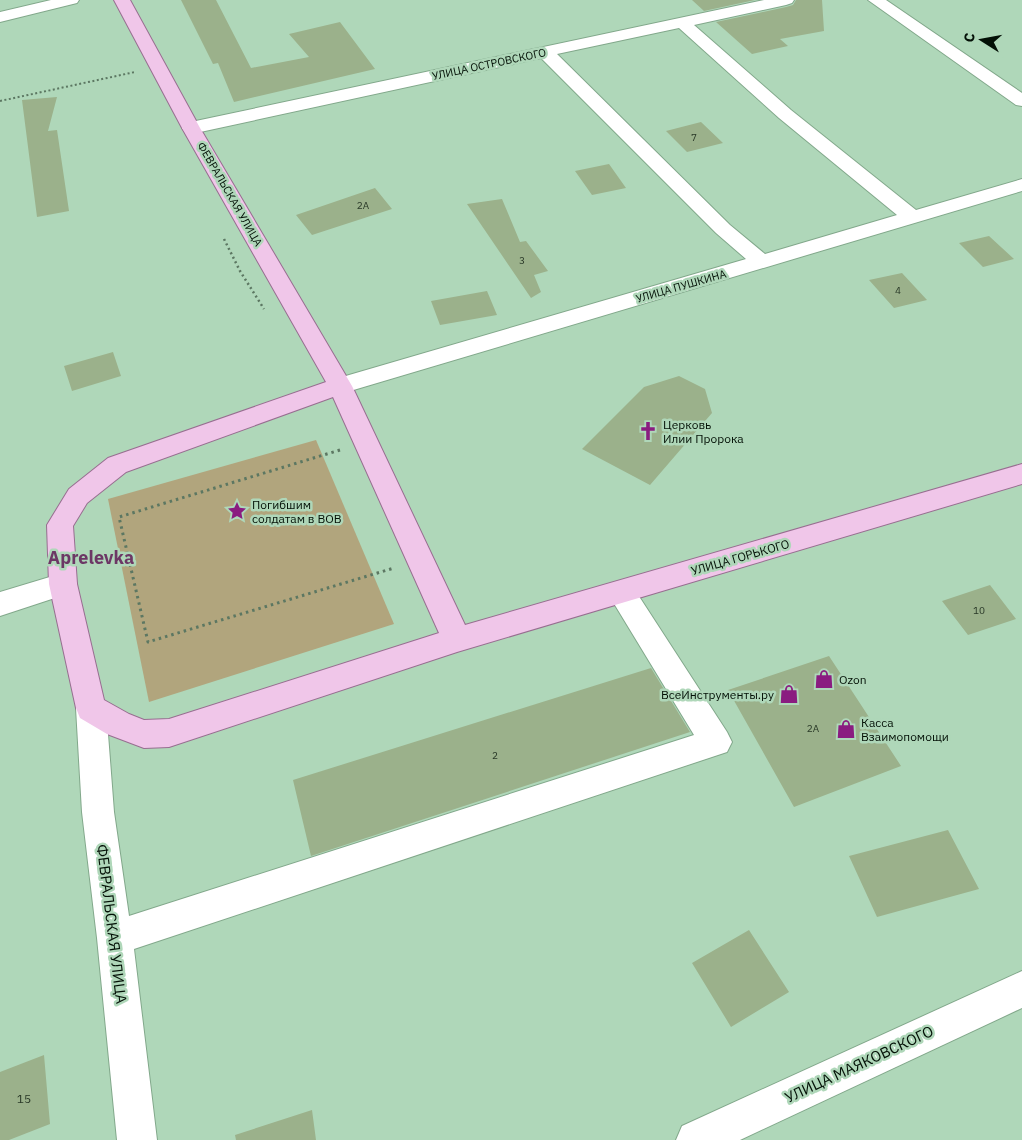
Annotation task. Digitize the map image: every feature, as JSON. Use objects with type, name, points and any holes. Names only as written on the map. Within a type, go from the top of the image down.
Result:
[{"type":"main road","name":"ФЕВРАЛЬСКАЯ УЛИЦА","points":[[122,0],[191,128],[340,386],[457,640]]},
{"type":"main road","points":[[91,708],[63,584],[60,525],[78,496],[117,465],[340,386]]},
{"type":"main road","name":"УЛИЦА ГОРЬКОГО","points":[[91,708],[118,724],[144,734],[169,733],[457,640],[1022,474]]},
{"type":"street","points":[[0,16],[71,0]]},
{"type":"street","name":"УЛИЦА ОСТРОВСКОГО","points":[[191,128],[786,0]]},
{"type":"street","points":[[876,0],[1022,102]]},
{"type":"street","points":[[682,22],[785,114],[912,217]]},
{"type":"street","points":[[545,52],[723,229],[762,262]]},
{"type":"street","name":"УЛИЦА ПУШКИНА","points":[[340,386],[1022,185]]},
{"type":"street","points":[[0,604],[63,584]]},
{"type":"street","points":[[115,938],[716,742],[621,592]]},
{"type":"street","name":"ФЕВРАЛЬСКАЯ УЛИЦА","points":[[91,708],[98,812],[115,938],[136,1140]]},
{"type":"street","name":"УЛИЦА МАЯКОВСКОГО","points":[[696,1140],[1022,989]]},
{"type":"path","points":[[0,101],[138,71]]},
{"type":"path","points":[[344,458],[341,450],[119,517],[148,642],[395,568],[391,560]]},
{"type":"shaded area","points":[[316,440],[394,624],[149,702],[108,499]]},
{"type":"building","points":[[181,0],[216,0],[251,68],[309,57],[289,34],[340,22],[375,69],[234,102],[218,63],[213,64]]},
{"type":"building","points":[[692,0],[755,0],[704,11]]},
{"type":"building","points":[[796,0],[822,0],[824,31],[780,39],[788,46],[752,54],[716,22],[786,7],[793,5]]},
{"type":"building","points":[[57,97],[48,131],[57,130],[69,211],[37,217],[22,100]]},
{"type":"building","points":[[701,122],[723,143],[687,152],[666,131]]},
{"type":"building","points":[[609,164],[626,188],[592,195],[575,171]]},
{"type":"building","points":[[375,188],[392,209],[312,235],[296,215]]},
{"type":"building","points":[[502,199],[520,242],[526,241],[548,271],[534,275],[541,292],[531,298],[467,204]]},
{"type":"building","points":[[989,236],[1014,259],[983,267],[959,243]]},
{"type":"building","points":[[902,273],[927,300],[894,308],[869,280]]},
{"type":"building","points":[[487,291],[497,315],[440,325],[431,301]]},
{"type":"building","points":[[113,352],[121,376],[72,391],[64,366]]},
{"type":"building","name":"Церковь Илии Пророка","points":[[679,376],[705,389],[712,413],[650,485],[582,449],[644,387]]},
{"type":"building","points":[[990,585],[1016,619],[968,635],[942,601]]},
{"type":"building","points":[[829,656],[901,766],[794,807],[728,690]]},
{"type":"building","points":[[651,668],[690,732],[311,856],[293,780]]},
{"type":"building","points":[[948,830],[979,889],[877,917],[849,856]]},
{"type":"building","points":[[749,930],[789,992],[731,1027],[692,963]]},
{"type":"building","points":[[44,1055],[50,1124],[9,1140],[0,1140],[0,1072]]},
{"type":"building","points":[[312,1110],[316,1140],[236,1140],[235,1135]]},
{"type":"place","name":"Церковь Илии Пророка","points":[[648,431]]},
{"type":"place","name":"Погибшим солдатам в ВОВ","points":[[237,511]]},
{"type":"place","name":"Ozon","points":[[824,679]]},
{"type":"place","name":"ВсеИнструменты.ру","points":[[789,694]]},
{"type":"place","name":"Касса Взаимопомощи","points":[[846,729]]},
{"type":"district","name":"Aprelevka","points":[[91,557]]}]
